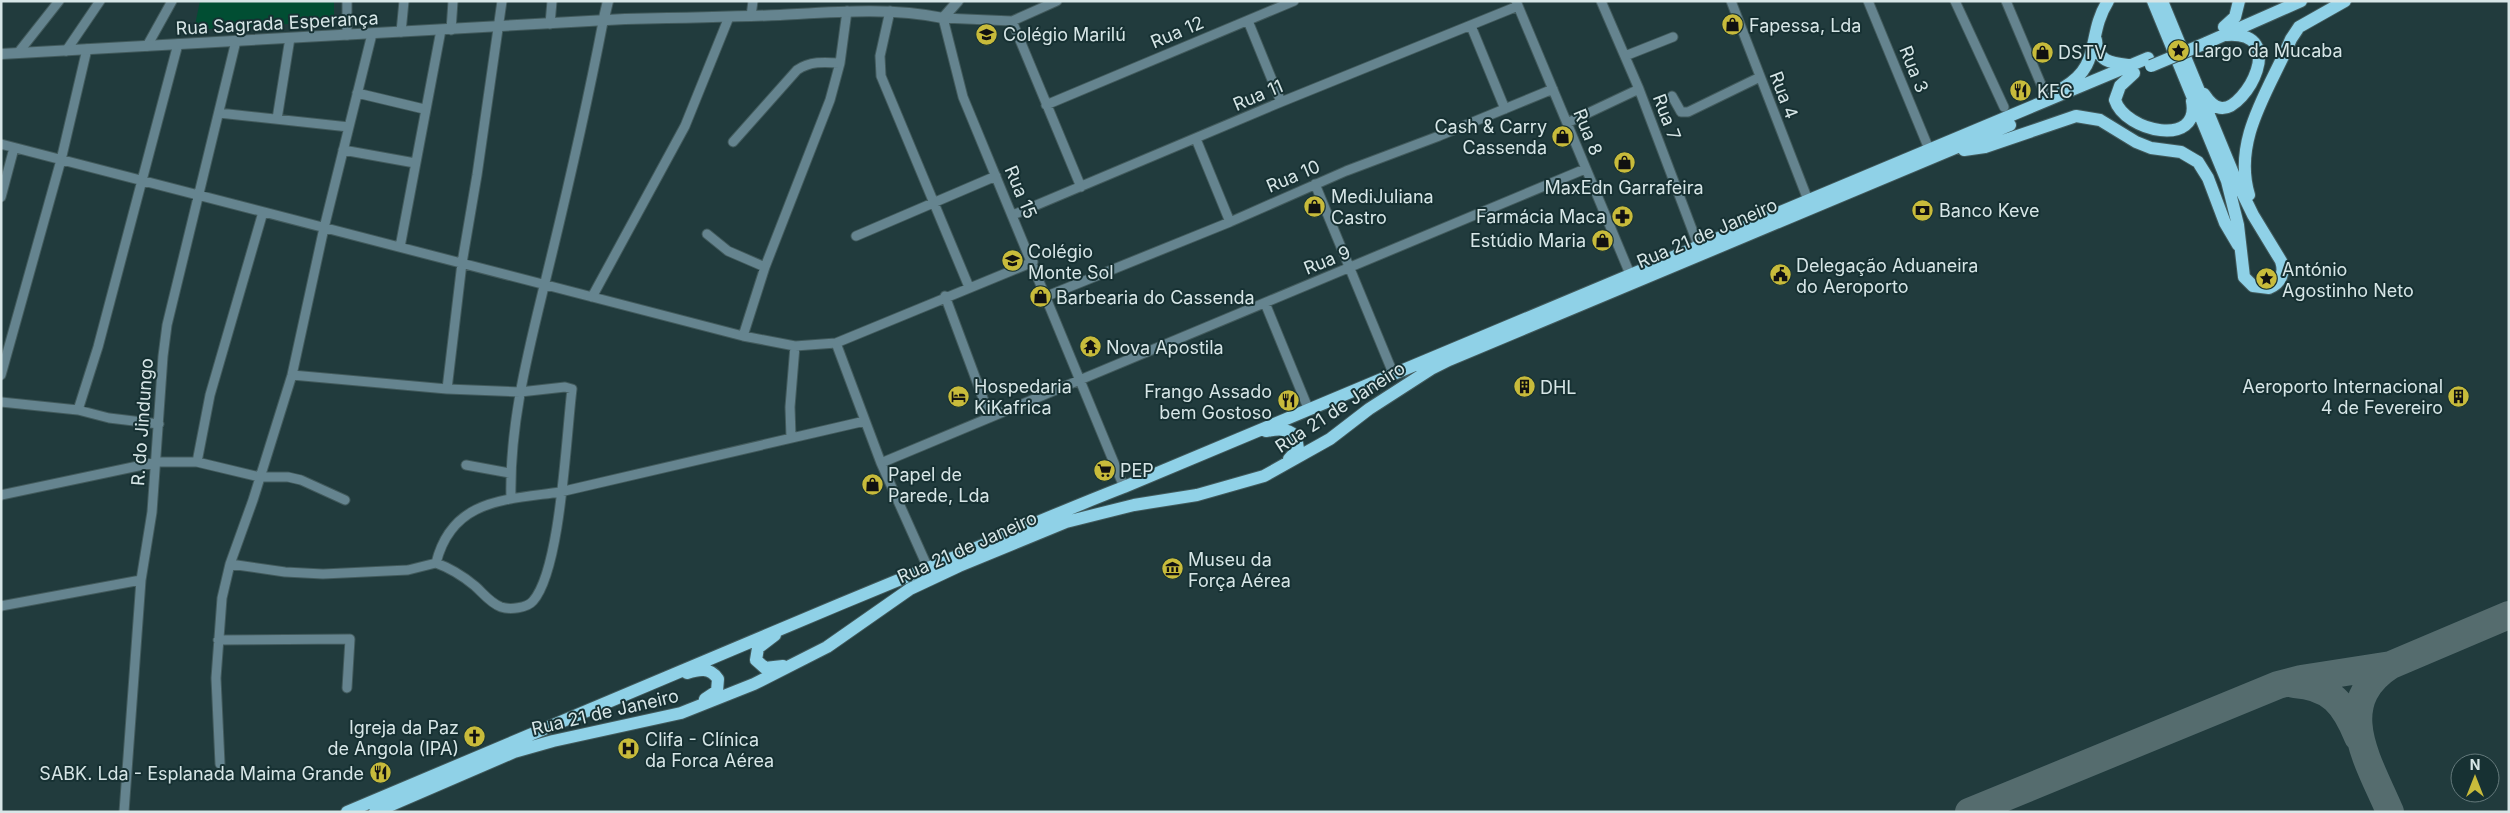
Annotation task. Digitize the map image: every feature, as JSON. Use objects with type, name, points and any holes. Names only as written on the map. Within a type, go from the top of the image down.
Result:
[{"type":"main road","points":[[1970,132],[2061,89],[2080,77],[2090,61],[2094,33],[2108,1]]},
{"type":"main road","points":[[2112,1],[2100,22],[2097,35],[2098,50],[2100,56],[2111,63],[2133,69],[2120,86],[2115,100],[2122,114],[2149,127],[2171,131],[2188,123],[2193,106],[2193,87]]},
{"type":"main road","points":[[2226,31],[2235,17],[2240,1]]},
{"type":"main road","points":[[2226,31],[2283,1]]},
{"type":"main road","points":[[2226,31],[2301,1]]},
{"type":"main road","points":[[2253,215],[2244,171],[2245,148],[2251,126],[2291,39],[2299,27],[2345,1]]},
{"type":"main road","points":[[2158,4],[2193,87],[2235,178],[2253,215],[2281,261],[2282,273],[2278,282],[2265,289],[2249,284],[2243,274],[2238,225],[2227,181],[2193,87]]},
{"type":"main road","name":"Rua 21 de Janeiro","points":[[375,812],[514,752],[553,741],[681,713],[717,699],[810,656],[910,589],[1041,532],[1092,514],[1197,495],[1264,476],[1330,439],[1369,409],[1431,369],[1947,152],[2149,62],[2226,31]]},
{"type":"main road","points":[[2193,87],[2221,108],[2235,104],[2248,88],[2258,66],[2260,57],[2258,47],[2254,40],[2247,36],[2226,31]]},
{"type":"main road","name":"Rua 21 de Janeiro","points":[[347,812],[800,620],[928,568],[1030,523],[1124,487],[1698,245],[1970,132],[2133,69]]},
{"type":"main road","points":[[1947,152],[1985,147],[2076,116],[2100,120],[2136,142],[2151,148],[2181,152],[2198,162],[2208,178],[2224,223],[2241,249]]},
{"type":"main road","points":[[1249,434],[1280,429],[1289,430],[1296,436],[1298,449],[1294,455],[1264,476]]},
{"type":"main road","points":[[800,620],[762,644],[758,648],[756,660],[765,668],[772,669],[810,656]]},
{"type":"main road","points":[[629,692],[698,670],[714,673],[718,679],[717,691],[710,697],[644,722]]},
{"type":"street","points":[[18,53],[59,1]]},
{"type":"street","points":[[66,50],[100,1]]},
{"type":"street","points":[[147,46],[172,1]]},
{"type":"street","points":[[348,1],[348,35]]},
{"type":"street","points":[[401,32],[404,1]]},
{"type":"street","points":[[400,247],[424,109],[453,1]]},
{"type":"street","points":[[447,389],[462,263],[502,1]]},
{"type":"street","points":[[550,24],[552,1]]},
{"type":"street","points":[[752,16],[753,1]]},
{"type":"street","points":[[943,18],[958,1]]},
{"type":"street","points":[[943,18],[1012,21],[1057,1]]},
{"type":"street","name":"Rua 12","points":[[1046,105],[1294,1]]},
{"type":"street","name":"Rua 7","points":[[1601,1],[1639,89],[1698,245]]},
{"type":"street","name":"Rua 4","points":[[1730,1],[1808,200]]},
{"type":"street","name":"Rua 3","points":[[1868,1],[1929,149]]},
{"type":"street","points":[[1955,1],[2004,106]]},
{"type":"street","points":[[2006,1],[2043,89]]},
{"type":"street","points":[[511,499],[510,473],[520,392],[609,2]]},
{"type":"street","name":"Rua 11","points":[[1013,215],[1196,140],[1281,102],[1471,26],[1517,4]]},
{"type":"street","name":"Rua 8","points":[[1517,4],[1630,274]]},
{"type":"street","points":[[744,336],[765,267],[830,100],[840,63],[846,11]]},
{"type":"street","name":"Rua Sagrada Esperança","points":[[1,54],[550,24],[729,18],[846,11],[918,13],[943,18]]},
{"type":"street","points":[[890,12],[880,56],[881,76],[932,204],[968,287]]},
{"type":"street","points":[[592,297],[685,126],[729,18]]},
{"type":"street","name":"Rua 15","points":[[943,18],[961,90],[1124,487]]},
{"type":"street","points":[[1248,20],[1281,102]]},
{"type":"street","points":[[1012,21],[1081,187]]},
{"type":"street","points":[[1471,26],[1505,109]]},
{"type":"street","points":[[220,764],[216,678],[222,598],[230,564],[292,375],[324,228],[372,34]]},
{"type":"street","points":[[1625,56],[1673,37]]},
{"type":"street","points":[[277,119],[290,38]]},
{"type":"street","name":"R. do Jindungo","points":[[124,812],[141,580],[152,512],[163,356],[167,326],[236,41]]},
{"type":"street","points":[[78,410],[98,347],[178,44]]},
{"type":"street","points":[[1,375],[61,160],[87,49]]},
{"type":"street","points":[[734,142],[797,70],[805,65],[814,63],[840,63]]},
{"type":"street","points":[[1672,96],[1681,112],[1688,112],[1760,77]]},
{"type":"street","name":"Rua 10","points":[[1047,296],[1230,222],[1315,184],[1553,89]]},
{"type":"street","points":[[1567,123],[1639,89]]},
{"type":"street","points":[[357,92],[424,109]]},
{"type":"street","points":[[219,113],[348,127]]},
{"type":"street","points":[[1196,140],[1230,222]]},
{"type":"street","points":[[1,144],[744,336],[795,346],[836,342],[945,296],[1033,262]]},
{"type":"street","points":[[1,197],[14,148]]},
{"type":"street","points":[[343,150],[415,163]]},
{"type":"street","name":"Rua 9","points":[[881,463],[1585,169]]},
{"type":"street","points":[[856,236],[996,176]]},
{"type":"street","points":[[1315,184],[1351,268],[1392,373]]},
{"type":"street","points":[[197,462],[210,395],[263,212]]},
{"type":"street","points":[[708,234],[728,250],[765,267]]},
{"type":"street","points":[[945,296],[990,417]]},
{"type":"street","points":[[1265,303],[1308,408]]},
{"type":"street","points":[[836,342],[881,463],[928,568]]},
{"type":"street","points":[[791,437],[790,407],[795,346]]},
{"type":"street","points":[[230,564],[285,572],[323,574],[408,570],[436,562],[461,575],[486,597],[501,607],[521,607],[532,603],[539,593],[548,567],[556,528],[572,390],[565,387],[520,392],[447,389],[292,375]]},
{"type":"street","points":[[1,402],[78,410],[109,418],[159,424]]},
{"type":"street","points":[[436,562],[440,545],[456,521],[470,512],[511,499],[560,492],[865,421]]},
{"type":"street","points":[[1,495],[157,462],[197,462],[260,477],[288,477],[301,480],[345,500]]},
{"type":"street","points":[[466,465],[510,473]]},
{"type":"street","points":[[1,606],[141,580]]},
{"type":"street","points":[[218,640],[350,639],[347,688]]},
{"type":"green space","points":[[200,1],[334,1],[334,21],[194,30]]},
{"type":"taxiway","points":[[1969,812],[2278,685],[2301,679],[2391,665],[2509,615]]},
{"type":"taxiway","points":[[2390,812],[2365,754],[2358,715],[2362,697],[2373,680],[2391,665]]},
{"type":"taxiway","points":[[2294,684],[2318,689],[2335,699],[2348,716],[2358,737]]},
{"type":"place","name":"Fapessa, Lda","points":[[1733,25]]},
{"type":"place","name":"Colégio Marilú","points":[[987,34]]},
{"type":"place","name":"Largo da Mucaba","points":[[2178,50]]},
{"type":"place","name":"DSTV","points":[[2042,52]]},
{"type":"place","name":"KFC","points":[[2021,91]]},
{"type":"place","name":"Cash & Carry Cassenda","points":[[1563,136]]},
{"type":"place","name":"MaxEdn Garrafeira","points":[[1624,162]]},
{"type":"place","name":"MediJuliana Castro","points":[[1315,206]]},
{"type":"place","name":"Banco Keve","points":[[1923,210]]},
{"type":"place","name":"Farmácia Maca","points":[[1622,216]]},
{"type":"place","name":"Estúdio Maria","points":[[1602,240]]},
{"type":"place","name":"Colégio Monte Sol","points":[[1012,261]]},
{"type":"place","name":"Delegação Aduaneira do Aeroporto","points":[[1780,275]]},
{"type":"place","name":"António Agostinho Neto","points":[[2266,279]]},
{"type":"place","name":"Barbearia do Cassenda","points":[[1040,297]]},
{"type":"place","name":"Nova Apostila","points":[[1090,347]]},
{"type":"place","name":"DHL","points":[[1524,387]]},
{"type":"place","name":"Hospedaria KiKafrica","points":[[958,396]]},
{"type":"place","name":"Aeroporto Internacional 4 de Fevereiro","points":[[2459,396]]},
{"type":"place","name":"Frango Assado bem Gostoso","points":[[1288,401]]},
{"type":"place","name":"PEP","points":[[1104,470]]},
{"type":"place","name":"Papel de Parede, Lda","points":[[872,484]]},
{"type":"place","name":"Museu da Força Aérea","points":[[1172,569]]},
{"type":"place","name":"Igreja da Paz de Angola (IPA)","points":[[475,737]]},
{"type":"place","name":"Clifa - Clínica da Forca Aérea","points":[[629,749]]},
{"type":"place","name":"SABK. Lda - Esplanada Maima Grande","points":[[380,773]]}]
